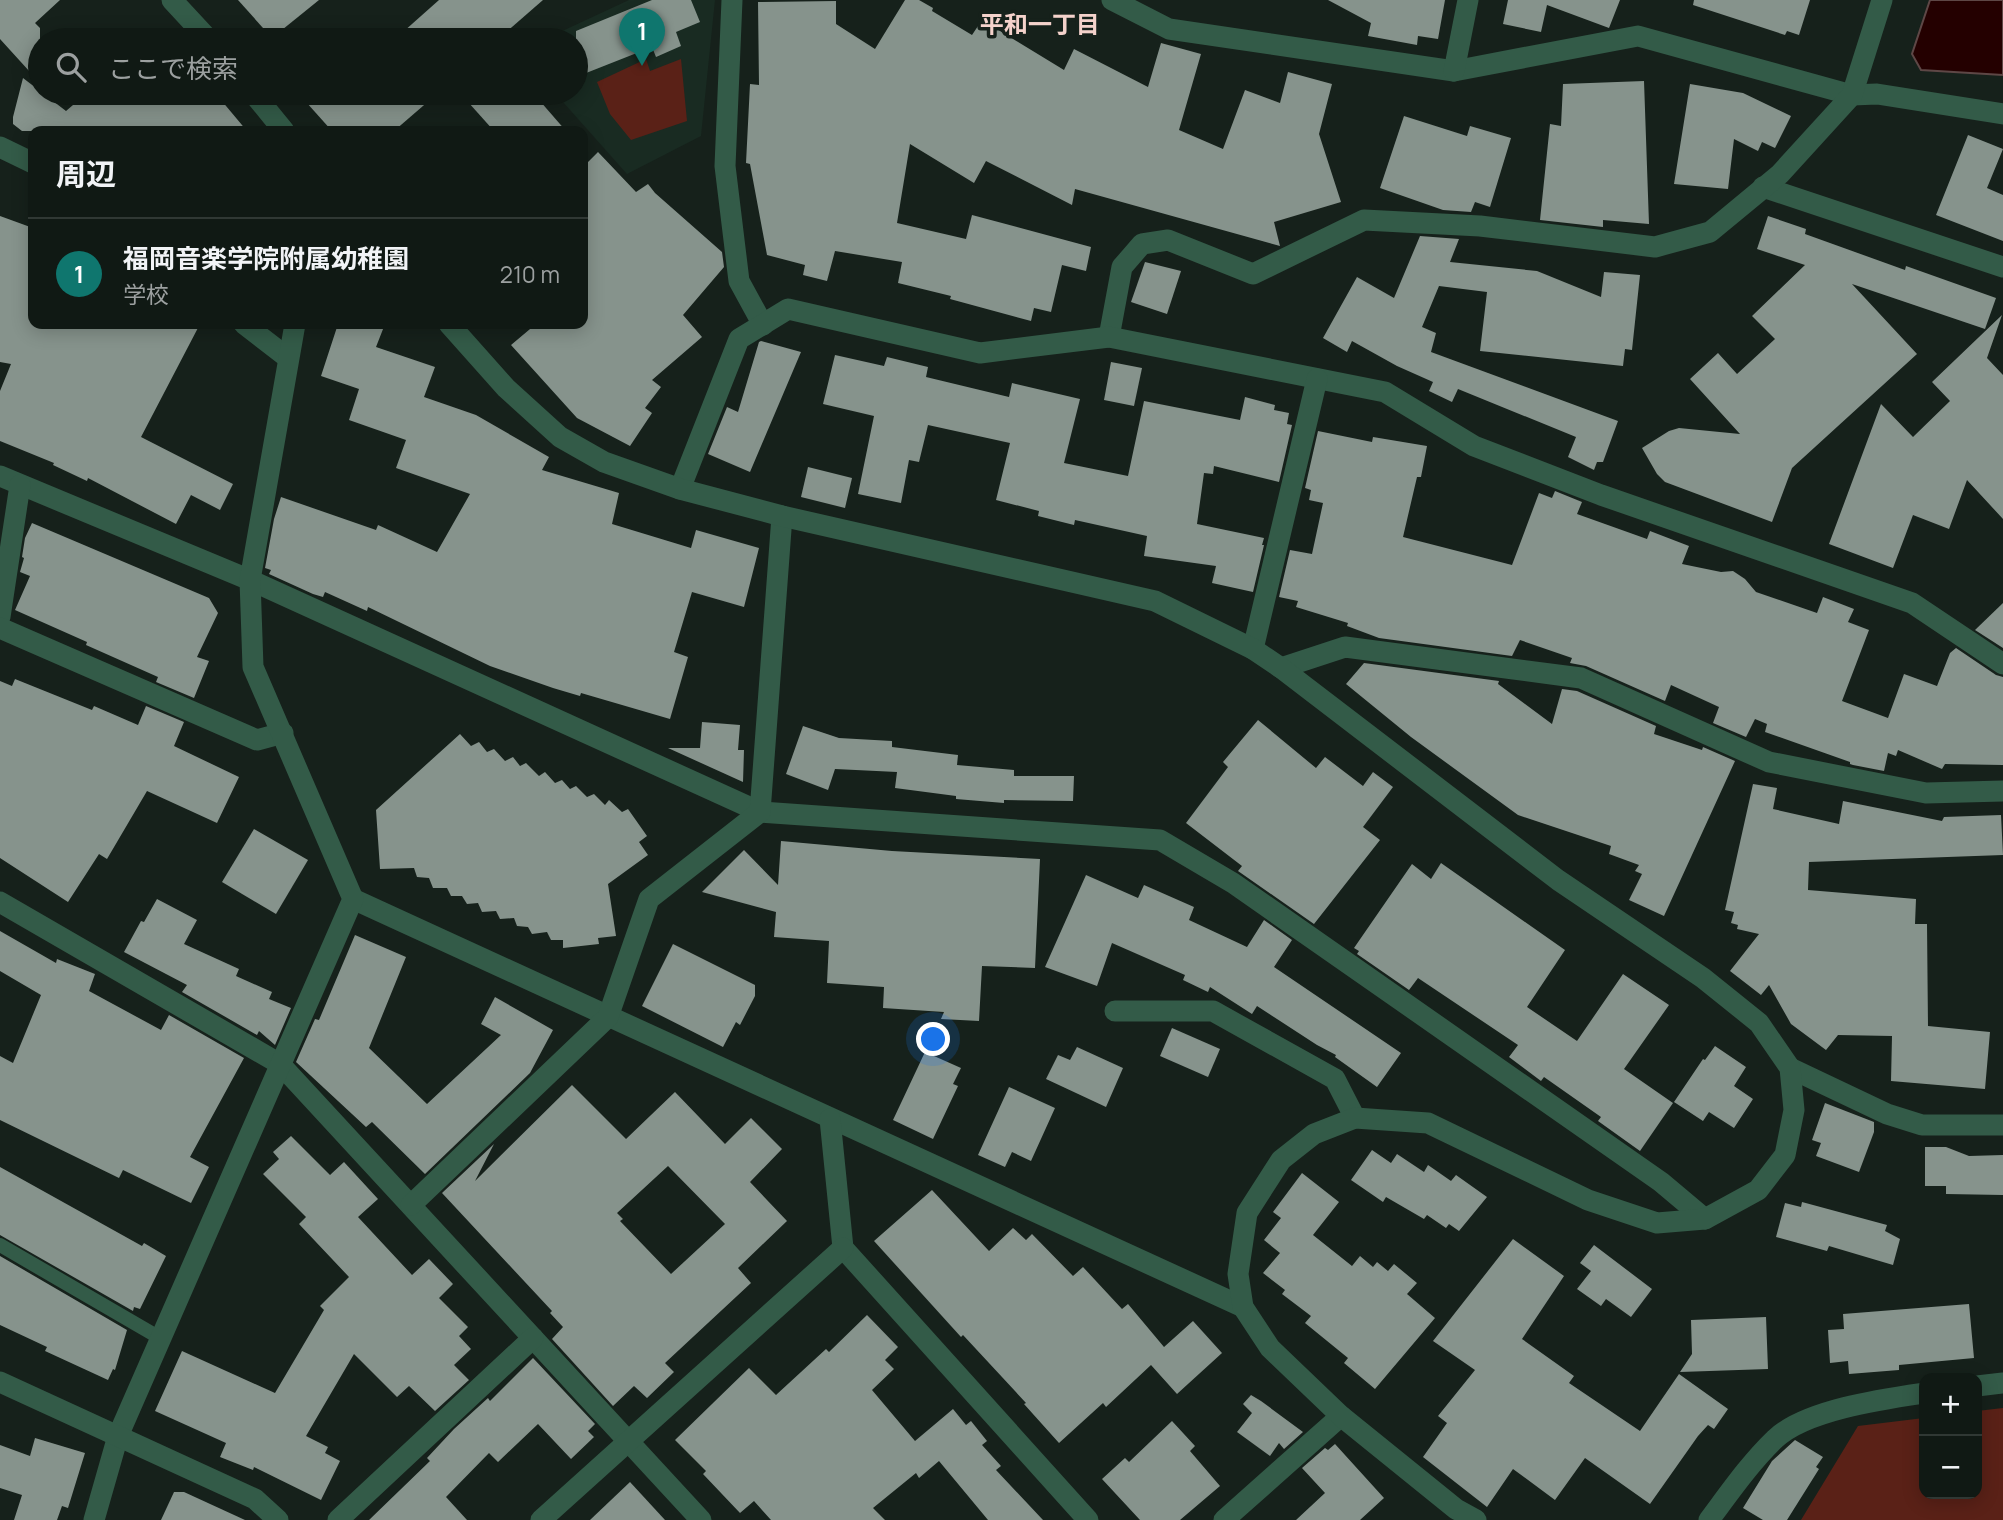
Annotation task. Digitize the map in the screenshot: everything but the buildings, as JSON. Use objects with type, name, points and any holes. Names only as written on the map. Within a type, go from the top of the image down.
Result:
[{"type":"street","points":[[172,0],[198,28]]},
{"type":"street","points":[[732,0],[725,166],[739,281],[763,325]]},
{"type":"street","points":[[1112,0],[1168,29],[1454,71],[1638,36],[1852,95],[1877,94],[2003,114]]},
{"type":"street","points":[[1454,71],[1468,0]]},
{"type":"street","points":[[1109,337],[1122,267],[1142,244],[1168,240],[1253,275],[1364,220],[1480,226],[1655,247],[1710,232],[1780,174],[1852,95],[1882,0]]},
{"type":"street","points":[[263,105],[280,126]]},
{"type":"street","points":[[0,147],[28,161]]},
{"type":"street","points":[[1763,187],[2003,267]]},
{"type":"street","points":[[680,489],[739,340],[788,309],[981,353],[1109,337],[1385,393],[1474,446],[1601,495],[1912,603],[2003,664]]},
{"type":"street","points":[[250,329],[288,358]]},
{"type":"street","points":[[294,329],[250,580],[253,667],[353,899],[1243,1307]]},
{"type":"street","points":[[453,329],[506,388],[560,437],[604,461],[680,489],[782,516],[1155,601],[1253,649],[1558,880],[1703,978],[1759,1023],[1790,1068],[1794,1110],[1785,1155],[1758,1190],[1705,1219],[1657,1223],[1588,1200],[1428,1123],[1355,1118],[1314,1134],[1281,1160],[1247,1213],[1238,1274],[1243,1307],[1269,1348],[1341,1416],[1456,1509],[1476,1520]]},
{"type":"street","points":[[1253,649],[1317,379]]},
{"type":"street","points":[[0,477],[250,580],[760,811],[1160,841],[1233,883],[1661,1182],[1705,1219]]},
{"type":"street","points":[[0,617],[20,485]]},
{"type":"street","points":[[411,1206],[608,1017],[649,899],[760,811],[782,516]]},
{"type":"street","points":[[0,628],[257,740],[283,733]]},
{"type":"street","points":[[1281,668],[1345,647],[1581,678],[1769,762],[1926,793],[2003,791]]},
{"type":"street","points":[[94,1520],[118,1436],[353,899]]},
{"type":"street","points":[[0,902],[280,1064],[701,1520]]},
{"type":"street","points":[[1115,1012],[1213,1012],[1335,1079],[1355,1118]]},
{"type":"street","points":[[1790,1068],[1887,1114],[1922,1125],[2003,1125]]},
{"type":"street","points":[[830,1119],[843,1248],[1088,1520]]},
{"type":"street","points":[[541,1520],[843,1248]]},
{"type":"street","points":[[338,1520],[533,1338]]},
{"type":"street","points":[[0,1382],[255,1499],[278,1520]]},
{"type":"street","points":[[1982,1385],[2003,1383]]},
{"type":"street","points":[[1709,1520],[1738,1481],[1776,1438],[1796,1424],[1885,1399],[1919,1394]]},
{"type":"street","points":[[1224,1520],[1341,1416]]},
{"type":"lane","points":[[0,1245],[160,1338]]},
{"type":"shaded area","points":[[629,0],[715,0],[701,136],[627,174],[588,130],[588,126],[584,126],[566,105],[588,105],[588,28],[569,28]]},
{"type":"shaded area","points":[[1930,0],[2003,0],[2003,75],[1921,70],[1912,54]]},
{"type":"shaded area","points":[[646,59],[650,71],[681,59],[687,121],[631,140],[610,114],[597,82]]},
{"type":"shaded area","points":[[2003,1408],[2003,1520],[1801,1520],[1858,1426],[1919,1419],[1919,1499],[1982,1499],[1982,1410]]},
{"type":"place","name":"福岡音楽学院附属幼稚園","points":[[642,66]]},
{"type":"district","name":"平和一丁目","points":[[1040,25]]}]
